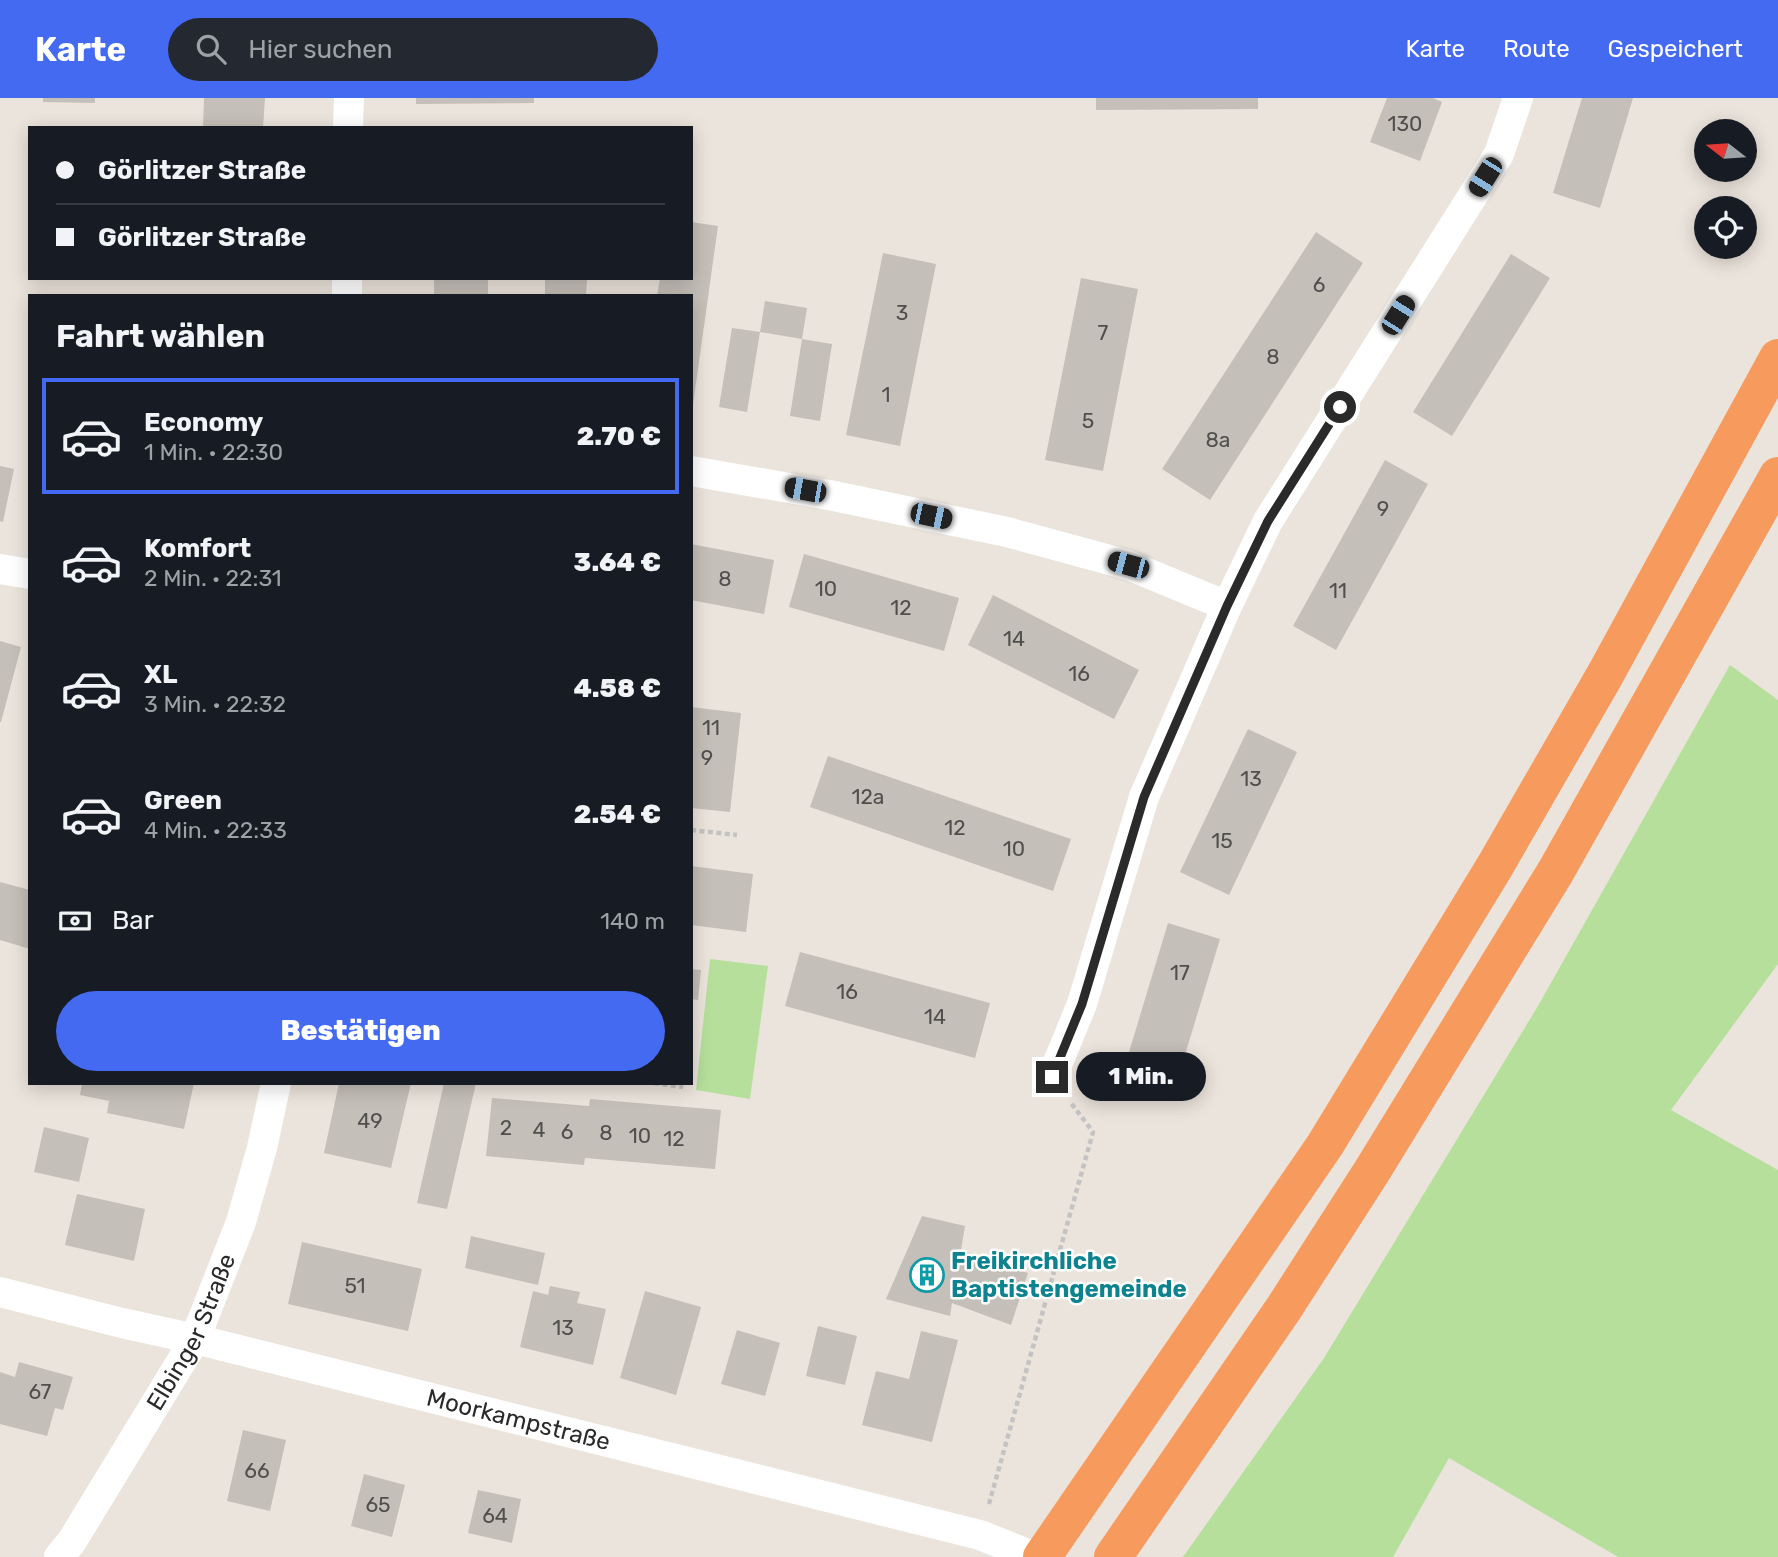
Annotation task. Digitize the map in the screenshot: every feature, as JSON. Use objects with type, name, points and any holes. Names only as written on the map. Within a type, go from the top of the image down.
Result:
[{"type":"highway","points":[[1042,1557],[1332,1133],[1495,866],[1598,687],[1778,358]]},
{"type":"highway","points":[[1116,1553],[1284,1308],[1372,1171],[1549,883],[1778,476]]},
{"type":"street","points":[[348,98],[348,126]]},
{"type":"street","points":[[1052,1077],[1082,1004],[1144,797],[1227,606],[1268,521],[1499,154],[1518,98]]},
{"type":"street","points":[[693,471],[829,495],[1007,532],[1128,565],[1227,606]]},
{"type":"street","points":[[0,569],[28,575]]},
{"type":"street","name":"Elbinger Straße","points":[[59,1557],[72,1541],[195,1339],[241,1222],[262,1148],[276,1085]]},
{"type":"street","name":"Moorkampstraße","points":[[0,1292],[980,1535],[1035,1557]]},
{"type":"path","points":[[693,831],[737,835]]},
{"type":"path","points":[[980,1535],[1093,1132],[1052,1077]]},
{"type":"path","points":[[668,1085],[683,1087]]},
{"type":"green space","points":[[1730,665],[1778,700],[1778,964],[1671,1110],[1778,1170],[1778,1557],[1618,1557],[1449,1458],[1393,1557],[1183,1557],[1324,1358],[1538,1006]]},
{"type":"green space","points":[[710,959],[768,966],[750,1099],[696,1090]]},
{"type":"building","points":[[43,98],[95,98],[95,103],[43,102]]},
{"type":"building","points":[[204,98],[265,98],[263,126],[203,126]]},
{"type":"building","points":[[416,98],[534,98],[534,103],[416,104]]},
{"type":"building","points":[[1096,98],[1258,98],[1258,109],[1096,110]]},
{"type":"building","points":[[1387,98],[1433,98],[1442,102],[1420,161],[1370,142]]},
{"type":"building","points":[[1582,98],[1633,98],[1600,208],[1553,193]]},
{"type":"building","points":[[693,222],[718,226],[693,405],[693,294],[657,294],[660,280],[693,280]]},
{"type":"building","points":[[1316,232],[1363,263],[1210,500],[1162,469]]},
{"type":"building","points":[[883,253],[936,264],[900,446],[846,435]]},
{"type":"building","points":[[1511,254],[1550,278],[1452,436],[1413,412]]},
{"type":"building","points":[[1081,278],[1138,289],[1103,471],[1045,460]]},
{"type":"building","points":[[434,280],[488,280],[488,294],[434,294]]},
{"type":"building","points":[[545,280],[587,280],[586,294],[545,294]]},
{"type":"building","points":[[765,301],[807,308],[802,339],[760,332]]},
{"type":"building","points":[[732,328],[760,332],[747,412],[719,407]]},
{"type":"building","points":[[802,339],[832,344],[820,421],[790,416]]},
{"type":"building","points":[[1385,460],[1428,484],[1336,650],[1293,626]]},
{"type":"building","points":[[0,466],[14,469],[3,522],[0,521]]},
{"type":"building","points":[[693,544],[774,560],[764,614],[693,600]]},
{"type":"building","points":[[804,554],[959,598],[944,651],[789,607]]},
{"type":"building","points":[[993,595],[1139,670],[1114,719],[968,645]]},
{"type":"building","points":[[0,641],[21,647],[1,722],[0,722]]},
{"type":"building","points":[[693,707],[741,713],[730,812],[693,808]]},
{"type":"building","points":[[1248,729],[1297,752],[1229,895],[1180,872]]},
{"type":"building","points":[[828,756],[1071,839],[1053,891],[810,807]]},
{"type":"building","points":[[693,866],[753,874],[746,932],[693,925]]},
{"type":"building","points":[[0,882],[28,889],[28,948],[0,940]]},
{"type":"building","points":[[1168,923],[1220,939],[1175,1088],[1123,1072]]},
{"type":"building","points":[[800,952],[990,1003],[975,1058],[785,1006]]},
{"type":"building","points":[[693,969],[701,970],[698,1000],[693,999]]},
{"type":"building","points":[[82,1085],[194,1085],[184,1129],[107,1113],[109,1101],[80,1095]]},
{"type":"building","points":[[339,1085],[411,1085],[391,1168],[324,1153]]},
{"type":"building","points":[[444,1085],[476,1085],[447,1209],[417,1203]]},
{"type":"building","points":[[492,1098],[589,1106],[590,1099],[721,1110],[715,1169],[585,1158],[584,1165],[486,1156]]},
{"type":"building","points":[[44,1127],[89,1138],[79,1182],[34,1172]]},
{"type":"building","points":[[77,1194],[145,1209],[134,1261],[65,1245]]},
{"type":"building","points":[[922,1216],[965,1226],[961,1250],[1028,1273],[1011,1325],[952,1303],[950,1316],[886,1299]]},
{"type":"building","points":[[471,1236],[545,1253],[538,1285],[465,1268]]},
{"type":"building","points":[[302,1242],[422,1269],[408,1331],[288,1304]]},
{"type":"building","points":[[550,1286],[580,1292],[577,1303],[606,1309],[593,1365],[520,1347],[533,1291],[548,1295]]},
{"type":"building","points":[[645,1291],[701,1307],[676,1395],[620,1378]]},
{"type":"building","points":[[818,1326],[857,1336],[845,1385],[806,1376]]},
{"type":"building","points":[[737,1330],[780,1343],[765,1396],[721,1384]]},
{"type":"building","points":[[921,1331],[958,1340],[932,1442],[862,1425],[876,1371],[909,1379]]},
{"type":"building","points":[[19,1362],[73,1377],[63,1410],[55,1408],[47,1436],[0,1424],[0,1372],[15,1377]]},
{"type":"building","points":[[243,1430],[286,1440],[270,1511],[227,1501]]},
{"type":"building","points":[[364,1474],[405,1485],[392,1537],[351,1526]]},
{"type":"building","points":[[478,1490],[521,1499],[512,1543],[468,1533]]},
{"type":"place","name":"Freikirchliche Baptistengemeinde","points":[[927,1275]]},
{"type":"route","points":[[1052,1077],[1082,1004],[1144,797],[1227,606],[1268,521],[1340,407]]}]
